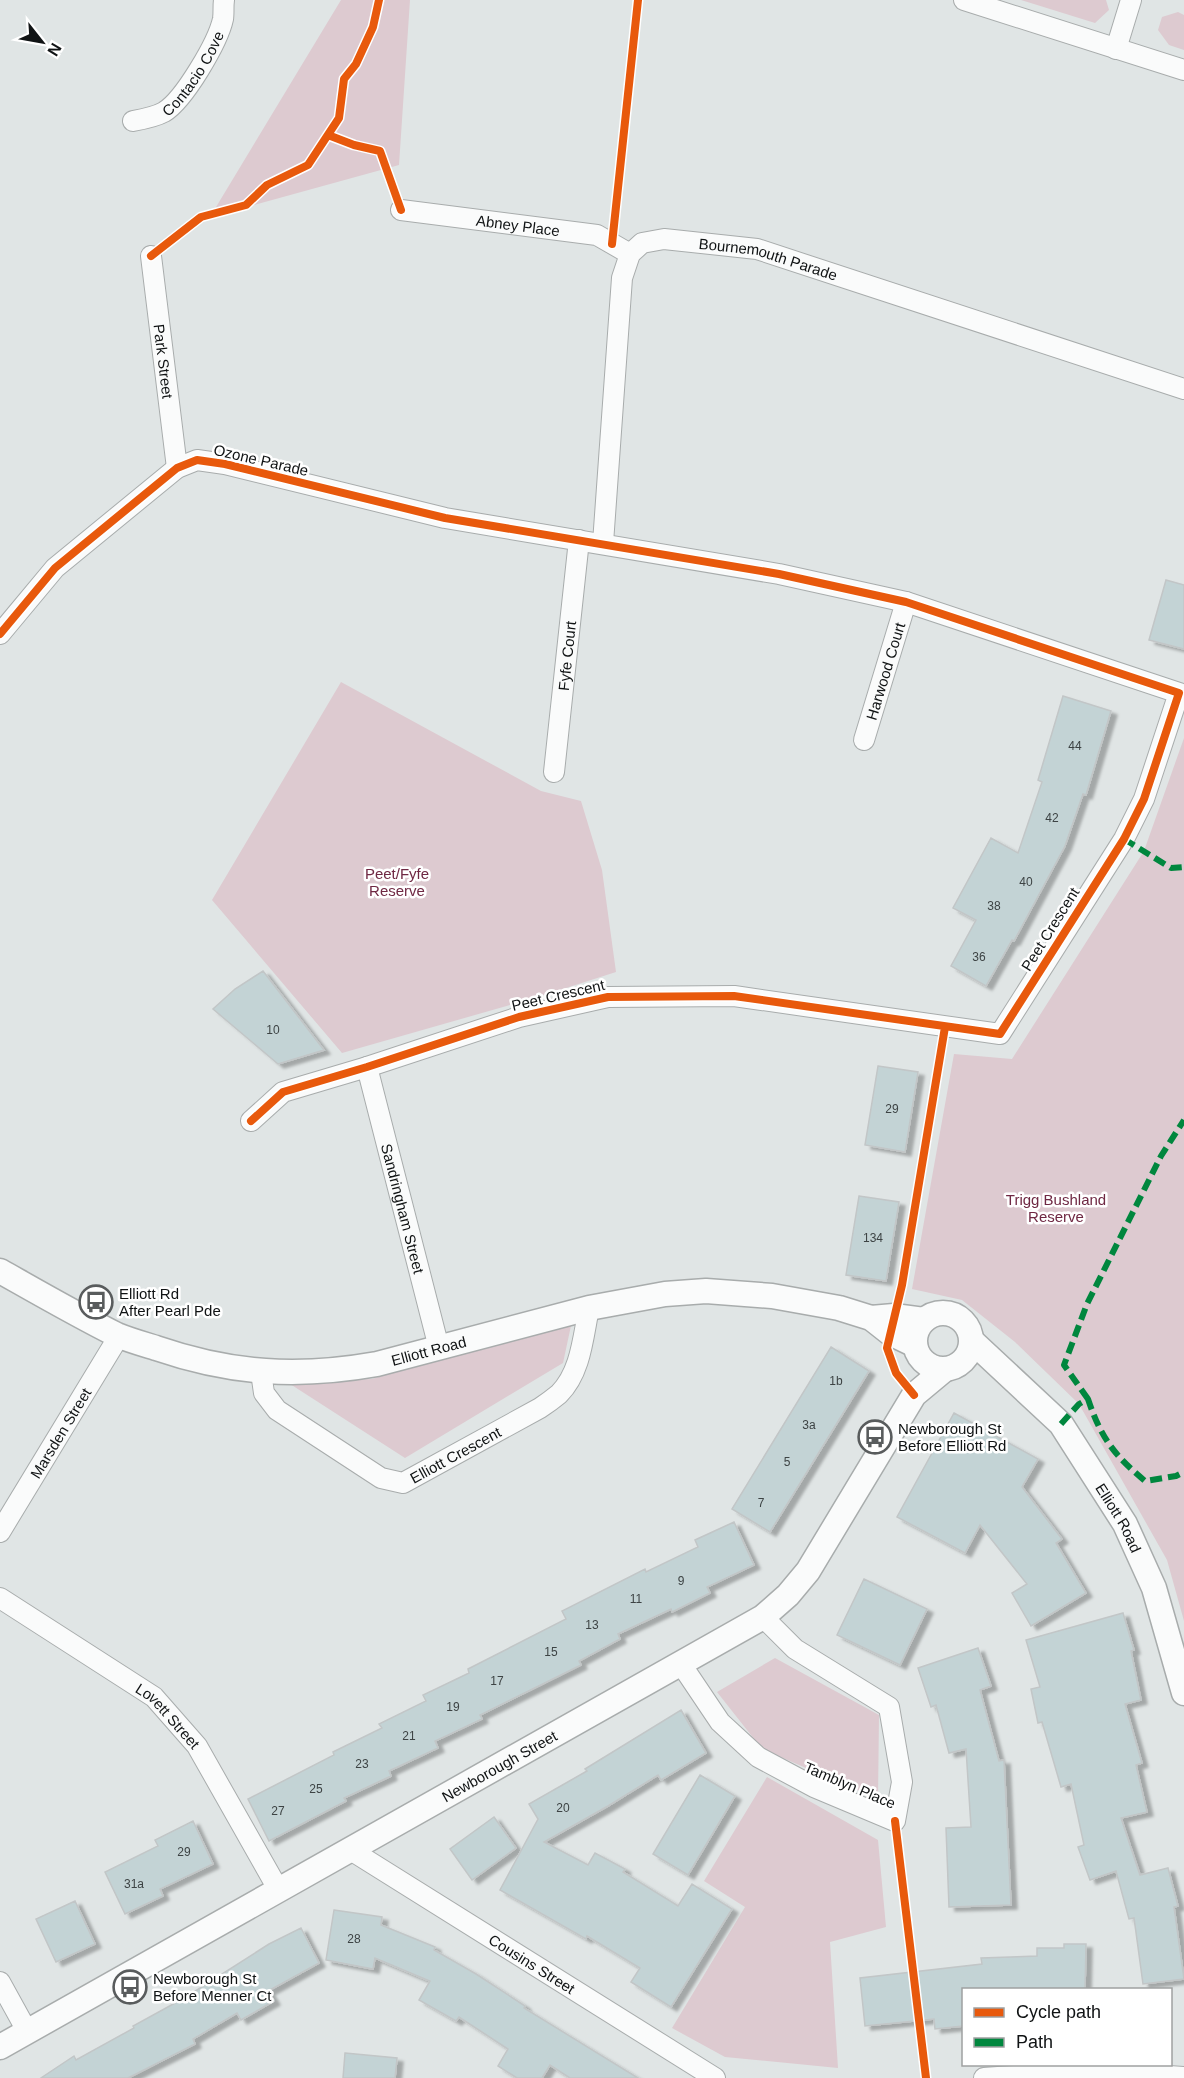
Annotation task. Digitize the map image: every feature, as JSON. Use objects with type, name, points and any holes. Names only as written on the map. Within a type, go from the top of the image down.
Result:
[{"type":"street","name":"Contacio Cove","points":[[133,121],[164,112],[183,94],[216,38],[223,18],[224,0]]},
{"type":"street","points":[[964,0],[1184,70]]},
{"type":"street","points":[[1116,49],[1131,0]]},
{"type":"street","name":"Abney Place","points":[[401,210],[597,235],[630,254]]},
{"type":"street","name":"Bournemouth Parade","points":[[630,254],[642,243],[664,239],[757,249],[1184,389]]},
{"type":"street","points":[[603,543],[622,278],[630,254]]},
{"type":"street","name":"Park Street","points":[[152,256],[177,468]]},
{"type":"street","name":"Ozone Parade","points":[[0,634],[55,568],[177,468],[197,460],[225,464],[445,518],[579,540]]},
{"type":"street","name":"Peet Crescent","points":[[251,1121],[283,1092],[519,1017],[608,996],[734,996],[1000,1034],[1124,839],[1144,799],[1179,693],[906,602],[779,574],[579,540]]},
{"type":"street","name":"Fyfe Court","points":[[554,772],[579,540]]},
{"type":"street","name":"Harwood Court","points":[[864,740],[906,602]]},
{"type":"street","name":"Sandringham Street","points":[[367,1067],[439,1348]]},
{"type":"street","name":"Elliott Road","points":[[0,1271],[119,1336],[197,1361],[261,1372],[342,1370],[377,1364],[589,1308],[665,1294],[706,1292],[772,1296],[839,1308],[871,1318],[890,1333],[917,1349],[924,1362],[932,1368],[1004,1371]]},
{"type":"street","name":"Elliott Crescent","points":[[261,1372],[264,1393],[277,1410],[381,1478],[403,1483],[540,1408],[559,1393],[572,1377],[579,1357],[589,1308]]},
{"type":"street","name":"Elliott Road","points":[[871,1318],[894,1316],[924,1320],[943,1313],[957,1317],[965,1323],[972,1341],[1061,1424],[1125,1524],[1154,1588],[1184,1693]]},
{"type":"street","points":[[917,1349],[916,1335],[924,1320]]},
{"type":"street","name":"Marsden Street","points":[[0,1532],[119,1336]]},
{"type":"street","points":[[949,1369],[968,1354],[972,1341]]},
{"type":"street","name":"Newborough Street","points":[[914,1395],[917,1349]]},
{"type":"street","name":"Newborough Street","points":[[0,2047],[763,1617],[788,1595],[808,1571],[914,1395],[949,1369]]},
{"type":"street","name":"Lovett Street","points":[[0,1598],[154,1697],[197,1746],[278,1889]]},
{"type":"street","name":"Tamblyn Place","points":[[681,1664],[720,1722],[758,1756],[814,1787],[895,1821],[902,1782],[889,1707],[795,1649],[763,1617]]},
{"type":"street","name":"Cousins Street","points":[[350,1849],[715,2078]]},
{"type":"street","points":[[0,1982],[27,2031]]},
{"type":"street","points":[[984,2078],[1045,2074],[1184,2077]]},
{"type":"green space","points":[[341,0],[410,0],[399,165],[210,217]]},
{"type":"green space","points":[[1021,0],[1106,0],[1109,10],[1095,23]]},
{"type":"green space","points":[[1178,12],[1184,15],[1184,50],[1169,45],[1158,30],[1162,17]]},
{"type":"green space","name":"Peet/Fyfe Reserve","points":[[341,682],[541,791],[581,801],[602,870],[616,972],[538,997],[342,1053],[212,900]]},
{"type":"green space","name":"Trigg Bushland Reserve","points":[[1184,738],[1184,1621],[1167,1560],[1079,1404],[1015,1342],[962,1300],[912,1289],[954,1054],[1012,1059],[1144,851]]},
{"type":"green space","points":[[572,1321],[563,1363],[405,1458],[287,1382],[372,1379],[450,1354]]},
{"type":"green space","points":[[775,1658],[879,1715],[878,1799],[762,1749],[717,1692]]},
{"type":"green space","points":[[767,1777],[878,1840],[886,1927],[830,1942],[838,2068],[725,2057],[672,2028],[745,1907],[704,1881]]},
{"type":"building","points":[[1166,580],[1184,585],[1184,649],[1149,640]]},
{"type":"building","points":[[1063,696],[1111,711],[1086,795],[1083,794],[1065,846],[1014,941],[1012,940],[986,986],[951,966],[976,920],[953,908],[991,838],[1018,853],[1042,782],[1038,780]]},
{"type":"building","points":[[263,971],[324,1050],[278,1064],[213,1009],[235,989]]},
{"type":"building","points":[[878,1066],[918,1072],[905,1152],[865,1145]]},
{"type":"building","points":[[859,1196],[899,1202],[886,1281],[846,1275]]},
{"type":"building","points":[[831,1347],[869,1371],[770,1532],[732,1509]]},
{"type":"building","points":[[954,1413],[1038,1459],[1022,1487],[1062,1539],[1056,1543],[1086,1593],[1031,1626],[1012,1593],[1027,1584],[980,1525],[965,1553],[897,1517]]},
{"type":"building","points":[[734,1522],[754,1565],[707,1587],[710,1593],[672,1612],[671,1609],[618,1634],[620,1639],[579,1661],[581,1665],[480,1715],[482,1719],[435,1741],[438,1748],[389,1771],[391,1776],[344,1798],[346,1801],[269,1841],[248,1799],[382,1728],[379,1724],[426,1701],[423,1695],[469,1673],[468,1669],[566,1619],[562,1611],[645,1569],[646,1572],[698,1547],[695,1540]]},
{"type":"building","points":[[864,1579],[927,1609],[900,1665],[837,1635]]},
{"type":"building","points":[[1123,1613],[1134,1650],[1131,1651],[1141,1700],[1125,1704],[1142,1763],[1136,1765],[1147,1812],[1121,1818],[1140,1875],[1168,1868],[1178,1906],[1174,1907],[1184,1979],[1143,1984],[1134,1918],[1129,1919],[1116,1871],[1090,1880],[1078,1847],[1084,1845],[1071,1784],[1061,1787],[1042,1722],[1038,1723],[1031,1689],[1040,1687],[1026,1640]]},
{"type":"building","points":[[978,1648],[991,1686],[980,1690],[999,1761],[1004,1760],[1011,1905],[949,1907],[946,1828],[971,1827],[966,1749],[949,1753],[936,1705],[931,1707],[918,1668]]},
{"type":"building","points":[[681,1710],[706,1753],[661,1780],[658,1775],[544,1842],[588,1865],[595,1853],[625,1869],[623,1872],[678,1906],[692,1884],[732,1909],[671,2007],[631,1982],[640,1968],[587,1936],[586,1939],[500,1890],[538,1819],[529,1804],[587,1771],[585,1769]]},
{"type":"building","points":[[700,1775],[735,1796],[688,1875],[653,1854]]},
{"type":"building","points":[[494,1817],[516,1848],[472,1880],[450,1849]]},
{"type":"building","points":[[193,1821],[213,1864],[160,1889],[163,1896],[125,1914],[105,1872],[158,1846],[155,1840]]},
{"type":"building","points":[[75,1901],[95,1944],[56,1962],[36,1919]]},
{"type":"building","points":[[334,1910],[382,1917],[381,1925],[435,1947],[434,1950],[476,1974],[525,2006],[524,2008],[638,2078],[570,2078],[550,2065],[542,2078],[517,2078],[498,2066],[508,2049],[459,2017],[456,2021],[419,2000],[430,1981],[375,1958],[373,1969],[326,1960]]},
{"type":"building","points":[[301,1928],[319,1963],[268,1991],[274,2001],[241,2020],[237,2013],[193,2039],[195,2044],[128,2078],[41,2078],[74,2056],[76,2060],[134,2028],[133,2026],[186,1997],[269,1944]]},
{"type":"building","points":[[1064,1944],[1086,1944],[1085,1988],[962,1988],[962,2026],[935,2029],[934,2019],[865,2026],[860,1978],[982,1964],[981,1958],[1037,1956],[1037,1948],[1064,1948]]},
{"type":"building","points":[[345,2053],[397,2058],[395,2078],[343,2078]]},
{"type":"marked path","points":[[1124,839],[1171,868],[1184,867]]},
{"type":"marked path","points":[[1088,1399],[1064,1365],[1087,1304],[1161,1156],[1184,1120]]},
{"type":"marked path","points":[[1061,1424],[1079,1404],[1088,1399],[1098,1425],[1110,1445],[1145,1481],[1176,1476],[1184,1472]]},
{"type":"cycle path","points":[[151,256],[201,217],[246,205],[267,185],[308,165],[339,118],[344,79],[356,64],[373,27],[379,0]]},
{"type":"cycle path","points":[[612,244],[638,0]]},
{"type":"cycle path","points":[[328,135],[354,145],[380,151],[401,210]]},
{"type":"cycle path","points":[[0,634],[55,568],[177,468],[197,460],[225,464],[445,518],[779,574],[906,602],[1179,693]]},
{"type":"cycle path","points":[[251,1121],[283,1092],[519,1017],[608,997],[734,996],[1000,1034],[1124,839],[1144,799],[1179,693]]},
{"type":"cycle path","points":[[914,1395],[896,1373],[887,1348],[902,1285],[945,1027]]},
{"type":"cycle path","points":[[895,1821],[926,2078]]},
{"type":"place","name":"Elliott Rd After Pearl Pde","points":[[96,1302]]},
{"type":"place","name":"Newborough St Before Elliott Rd","points":[[875,1437]]},
{"type":"place","name":"Newborough St Before Menner Ct","points":[[130,1987]]}]
